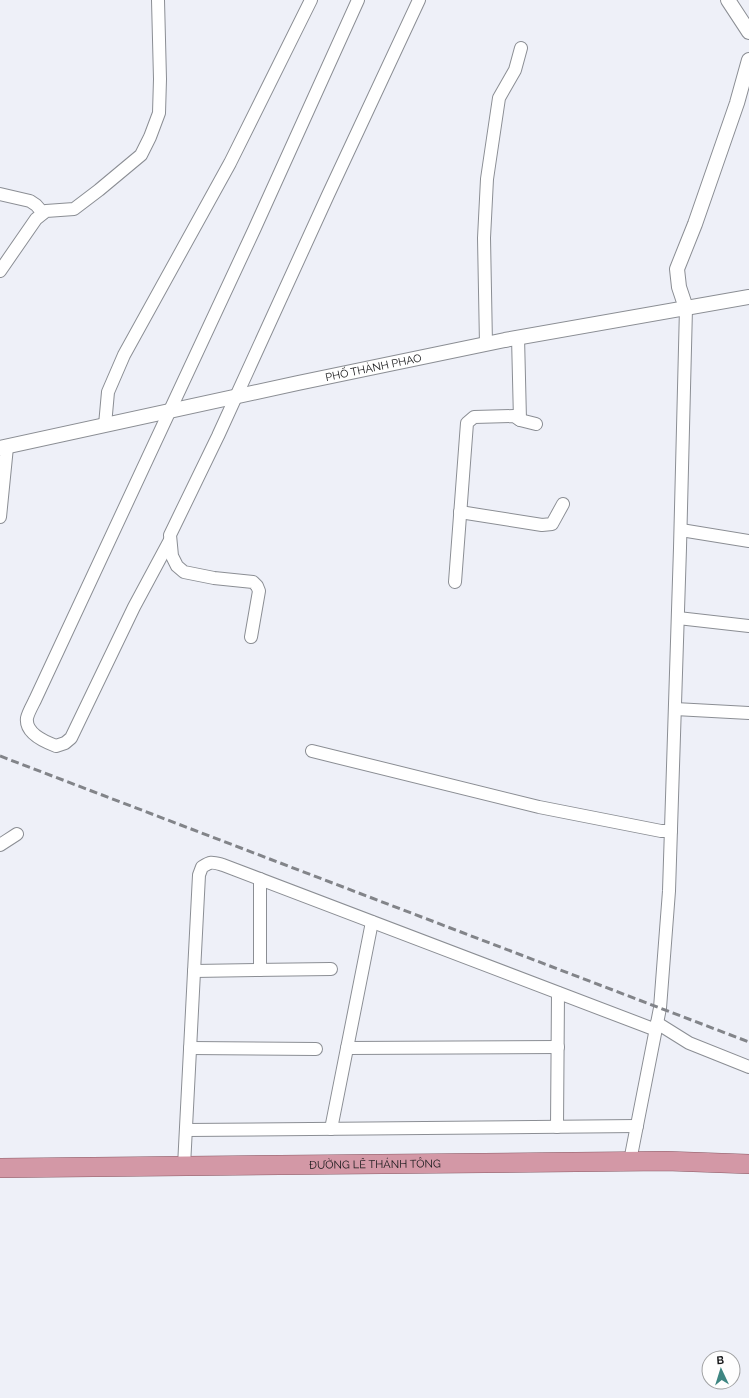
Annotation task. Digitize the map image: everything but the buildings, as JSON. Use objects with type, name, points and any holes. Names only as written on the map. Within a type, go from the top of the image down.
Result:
[{"type":"highway","name":"ĐƯỜNG LÊ THÁNH TÔNG","points":[[0,1168],[630,1161],[749,1164]]},
{"type":"street","points":[[0,271],[36,219],[43,213],[46,211],[74,209],[141,155],[159,113],[160,79],[158,0]]},
{"type":"street","points":[[105,425],[108,392],[124,355],[230,163],[311,0]]},
{"type":"street","points":[[170,540],[134,607],[71,738],[65,743],[56,746],[36,735],[28,726],[27,718],[173,410],[358,0]]},
{"type":"street","points":[[251,638],[258,591],[257,586],[253,582],[208,577],[184,572],[177,566],[172,556],[170,535],[232,397],[419,0]]},
{"type":"street","points":[[728,0],[749,32]]},
{"type":"street","points":[[486,344],[484,238],[487,179],[499,98],[515,70],[520,48]]},
{"type":"street","points":[[630,1161],[660,1008],[669,891],[681,530],[686,308],[679,287],[677,269],[695,224],[737,103],[749,60]]},
{"type":"street","points":[[0,194],[30,201],[36,204],[43,213]]},
{"type":"street","name":"PHỐ THÀNH PHAO","points":[[4,448],[232,397],[486,344],[749,297]]},
{"type":"street","points":[[518,338],[520,420]]},
{"type":"street","points":[[455,582],[467,423],[474,417],[514,416],[520,420],[536,424]]},
{"type":"street","points":[[0,517],[4,448]]},
{"type":"street","points":[[460,512],[542,525],[552,524],[563,504]]},
{"type":"street","points":[[681,530],[749,541]]},
{"type":"street","points":[[678,618],[749,626]]},
{"type":"street","points":[[675,709],[749,713]]},
{"type":"street","points":[[312,751],[538,807],[661,831],[671,831]]},
{"type":"street","points":[[0,845],[17,834]]},
{"type":"street","points":[[184,1166],[199,875],[202,867],[213,862],[558,993],[656,1027],[749,1067]]},
{"type":"street","points":[[260,879],[260,970]]},
{"type":"street","points":[[331,1129],[372,922]]},
{"type":"street","points":[[194,971],[331,969]]},
{"type":"street","points":[[557,1127],[558,993]]},
{"type":"street","points":[[347,1048],[558,1047]]},
{"type":"street","points":[[190,1048],[316,1049]]},
{"type":"street","points":[[186,1130],[637,1126]]},
{"type":"railway","points":[[0,756],[749,1042]]}]
